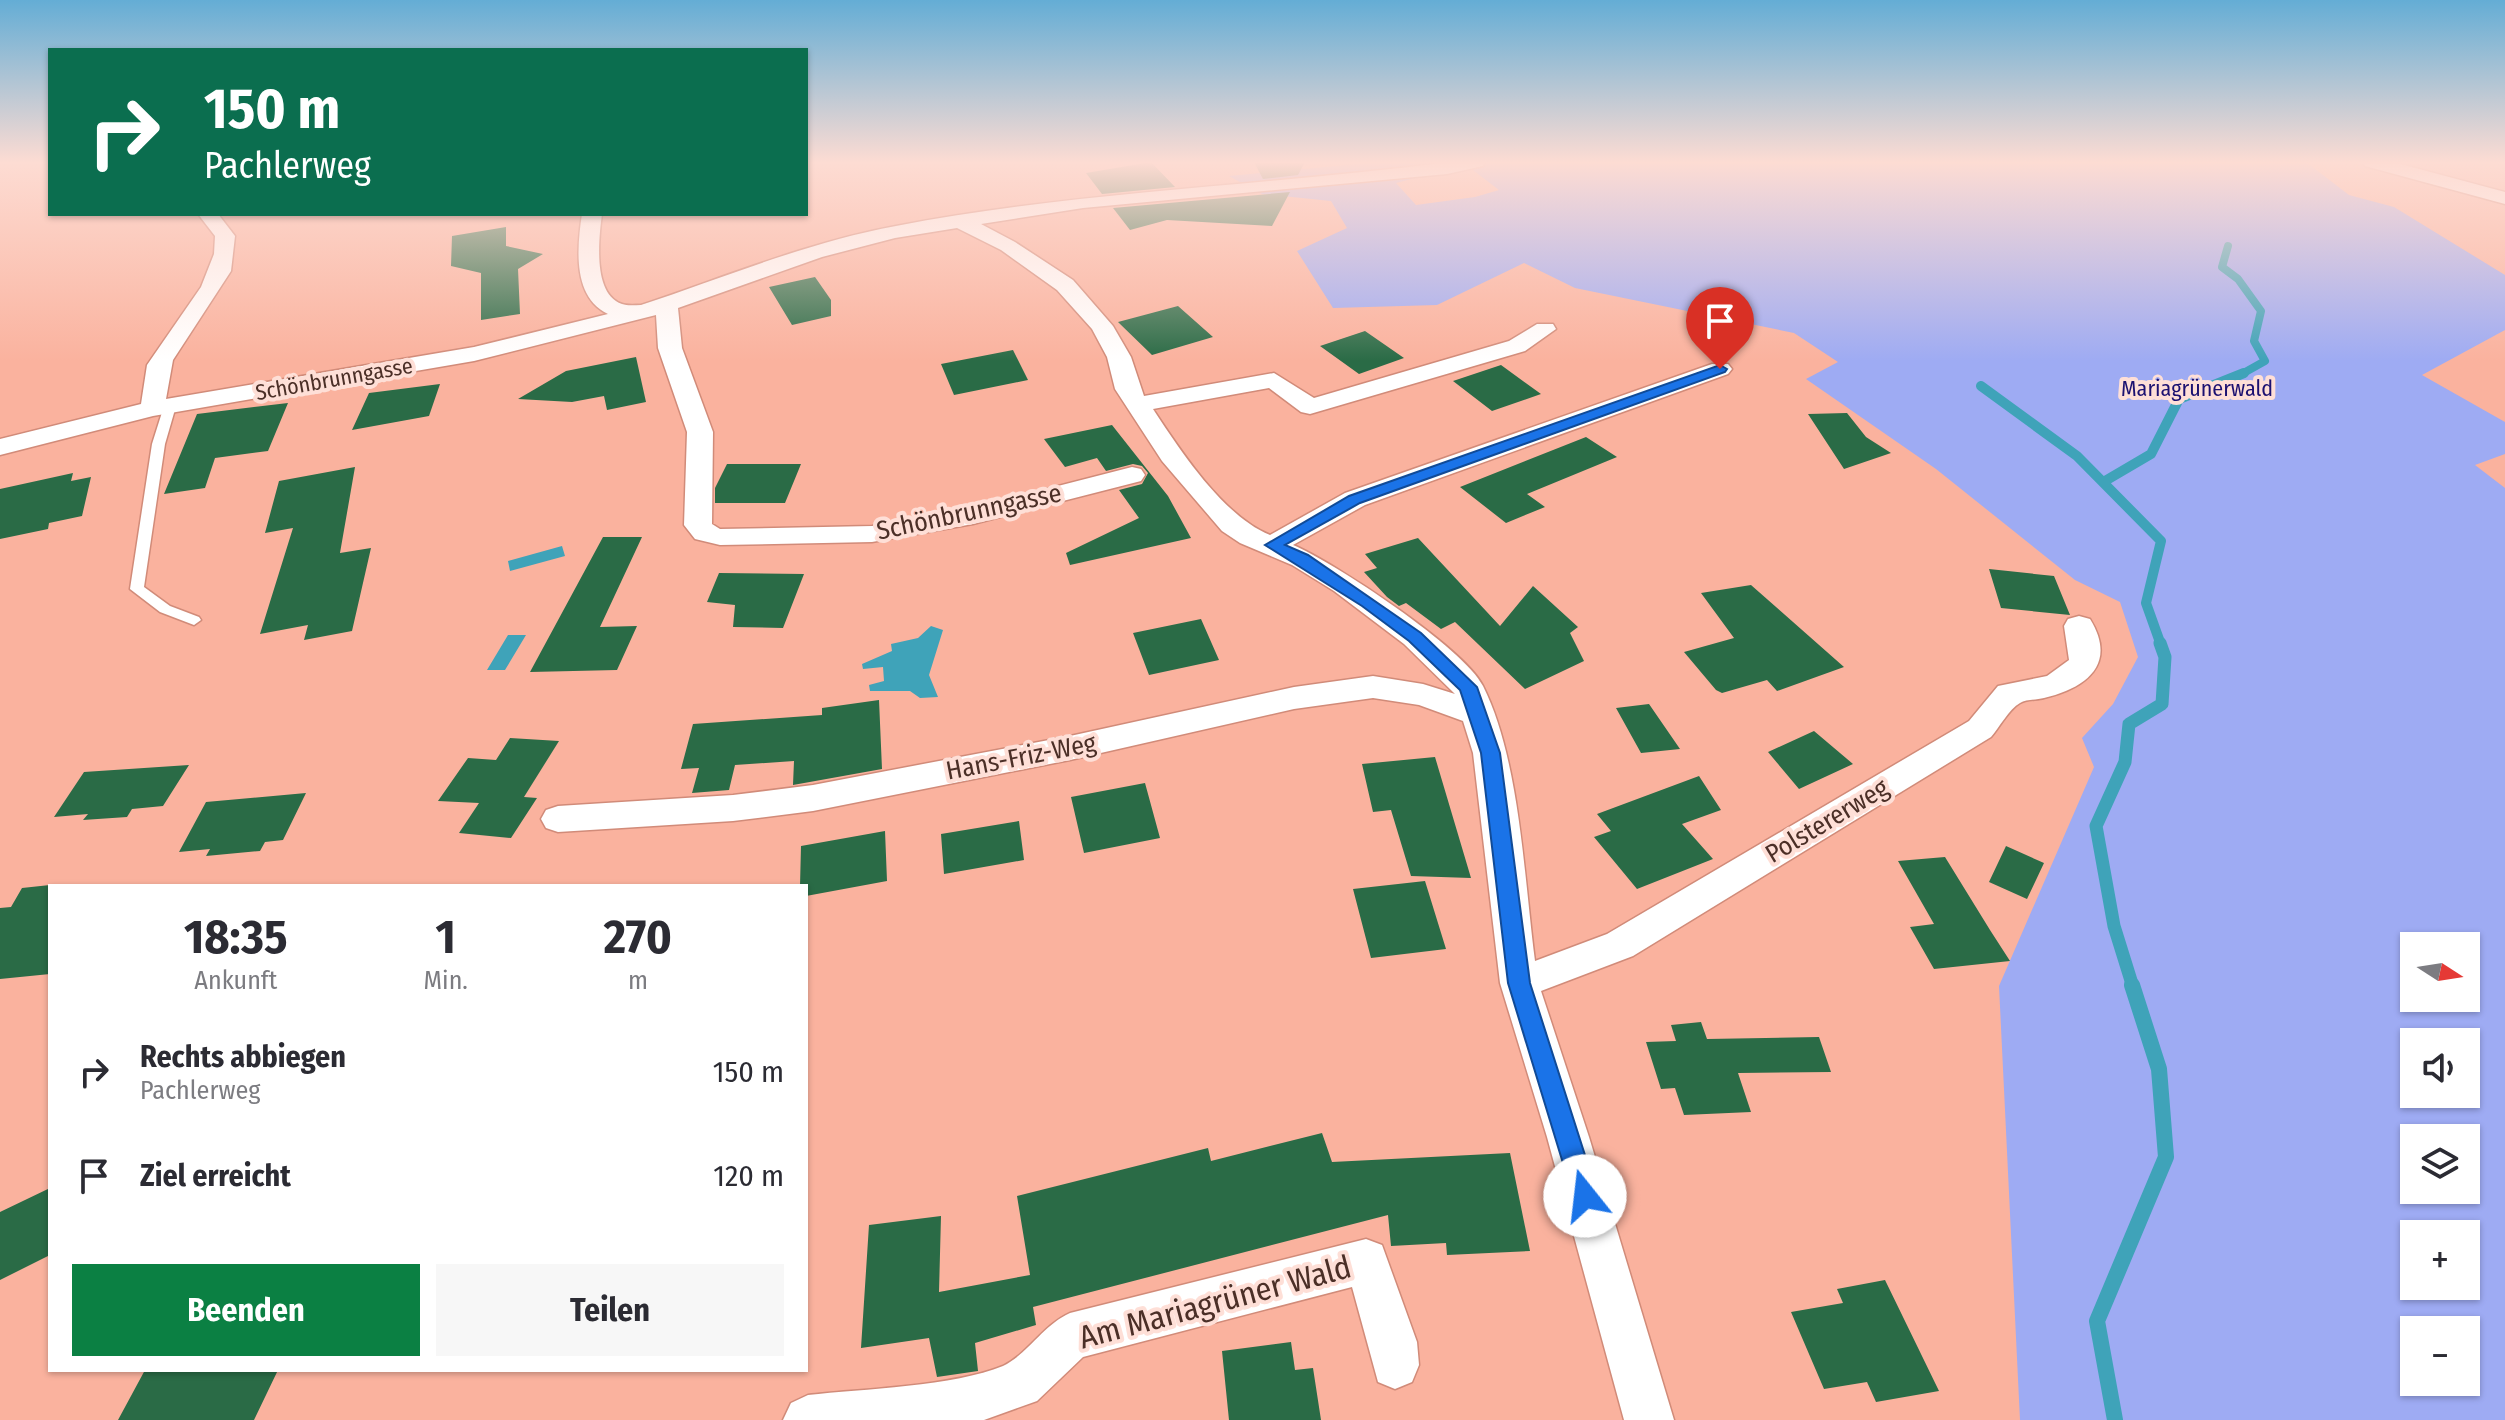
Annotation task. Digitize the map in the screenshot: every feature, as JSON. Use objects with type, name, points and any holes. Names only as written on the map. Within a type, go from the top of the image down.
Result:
[{"type":"street","points":[[162,407],[160,362],[217,280],[223,261],[225,236],[219,228]]},
{"type":"street","points":[[590,228],[587,249],[599,296],[610,307],[655,308]]},
{"type":"street","name":"Schönbrunngasse","points":[[0,447],[162,407],[474,354],[655,308],[867,237],[917,228]]},
{"type":"street","points":[[973,228],[1008,246],[1065,285],[1102,326],[1119,357],[1127,389],[1171,456],[1232,525],[1344,585],[1415,637],[1468,687],[1490,753],[1519,983],[1572,1152],[1649,1420]]},
{"type":"street","name":"Schönbrunngasse","points":[[655,308],[700,432],[698,525],[705,533],[720,537],[773,538],[872,534],[973,516],[1132,475]]},
{"type":"street","points":[[1139,404],[1274,380],[1310,407],[1517,346],[1545,329]]},
{"type":"street","points":[[1273,545],[1355,499],[1720,369]]},
{"type":"street","name":"Polstererweg","points":[[1519,983],[1620,945],[1980,729],[2009,694],[2066,683],[2083,666],[2087,645],[2079,626]]},
{"type":"street","name":"Hans-Friz-Weg","points":[[558,819],[733,808],[813,798],[1070,748],[1294,698],[1373,687],[1423,695],[1478,714]]},
{"type":"street","name":"Am Mariagrüner Wald","points":[[808,1420],[971,1400],[1020,1384],[1070,1337],[1366,1261],[1393,1342],[1395,1365]]},
{"type":"lane","points":[[162,407],[153,485],[139,552],[137,589],[165,609],[194,620]]},
{"type":"green space","name":"Mariagrünerwald","points":[[1346,228],[2429,228],[2505,275],[2505,330],[2422,375],[2505,422],[2505,454],[2475,465],[2505,488],[2505,1420],[2020,1420],[1999,986],[2094,767],[2082,738],[2113,704],[2138,657],[2120,602],[2075,580],[1936,469],[1806,379],[1838,362],[1794,333],[1575,288],[1524,263],[1437,305],[1333,308],[1297,251]]},
{"type":"shaded area","points":[[562,546],[565,556],[510,571],[508,561]]},
{"type":"shaded area","points":[[931,626],[943,630],[929,675],[938,697],[920,698],[910,691],[870,691],[869,685],[884,681],[883,667],[863,669],[862,664],[892,651],[891,644],[918,638]]},
{"type":"shaded area","points":[[508,635],[526,635],[505,670],[487,670]]},
{"type":"building","points":[[506,228],[506,246],[543,254],[518,269],[520,314],[481,320],[481,273],[451,266],[452,236]]},
{"type":"building","points":[[815,277],[831,300],[831,316],[792,325],[769,287]]},
{"type":"building","points":[[1178,306],[1213,337],[1152,355],[1118,322]]},
{"type":"building","points":[[1365,331],[1404,358],[1359,374],[1320,346]]},
{"type":"building","points":[[1013,350],[1028,380],[954,395],[941,364]]},
{"type":"building","points":[[636,357],[646,402],[607,410],[604,396],[572,402],[518,399],[566,371]]},
{"type":"building","points":[[1501,365],[1541,394],[1492,411],[1453,381]]},
{"type":"building","points":[[440,384],[429,416],[352,430],[369,393]]},
{"type":"building","points":[[288,403],[268,451],[215,458],[205,488],[164,494],[197,414]]},
{"type":"building","points":[[1847,413],[1866,437],[1891,453],[1844,469],[1808,414]]},
{"type":"building","points":[[1112,425],[1168,496],[1191,538],[1070,565],[1066,553],[1139,518],[1119,490],[1142,484],[1148,473],[1142,466],[1133,464],[1106,471],[1097,458],[1065,467],[1044,439]]},
{"type":"building","points":[[1586,437],[1617,457],[1527,494],[1545,507],[1506,523],[1460,487]]},
{"type":"building","points":[[727,464],[801,464],[785,503],[715,503],[715,488]]},
{"type":"building","points":[[355,467],[340,553],[371,548],[352,631],[304,640],[308,625],[260,634],[293,528],[265,533],[279,481]]},
{"type":"building","points":[[73,473],[71,481],[91,477],[82,516],[49,523],[48,529],[0,539],[0,489]]},
{"type":"building","points":[[603,537],[642,537],[600,627],[637,626],[617,670],[530,672]]},
{"type":"building","points":[[1418,538],[1500,626],[1533,586],[1578,627],[1570,633],[1584,661],[1525,689],[1455,622],[1441,629],[1406,603],[1399,606],[1364,572],[1377,568],[1365,554]]},
{"type":"building","points":[[1989,569],[2054,576],[2070,615],[2001,608]]},
{"type":"building","points":[[719,573],[804,574],[783,628],[733,627],[735,605],[707,602]]},
{"type":"building","points":[[1751,585],[1844,667],[1777,691],[1767,680],[1722,693],[1716,690],[1684,652],[1734,638],[1701,593]]},
{"type":"building","points":[[1201,619],[1219,660],[1149,675],[1133,633]]},
{"type":"building","points":[[879,700],[882,769],[793,785],[794,761],[735,765],[729,790],[692,793],[699,768],[681,769],[693,724],[822,715],[822,708]]},
{"type":"building","points":[[1649,704],[1680,749],[1641,753],[1616,708]]},
{"type":"building","points":[[1814,731],[1853,764],[1799,789],[1768,752]]},
{"type":"building","points":[[510,738],[559,741],[524,797],[537,798],[511,838],[459,833],[479,803],[438,801],[468,758],[496,760]]},
{"type":"building","points":[[1435,757],[1471,878],[1411,876],[1391,810],[1373,812],[1362,764]]},
{"type":"building","points":[[189,765],[163,806],[132,809],[127,817],[83,820],[88,814],[54,817],[84,772]]},
{"type":"building","points":[[1699,776],[1721,810],[1682,824],[1713,859],[1637,889],[1594,837],[1611,831],[1597,814]]},
{"type":"building","points":[[1145,783],[1160,838],[1084,853],[1071,797]]},
{"type":"building","points":[[306,793],[283,840],[265,842],[260,851],[206,856],[210,849],[179,852],[206,802]]},
{"type":"building","points":[[1019,821],[1024,860],[944,874],[941,834]]},
{"type":"building","points":[[885,831],[887,881],[808,896],[808,884],[800,884],[801,846]]},
{"type":"building","points":[[2006,846],[2044,863],[2027,899],[1989,882]]},
{"type":"building","points":[[1945,857],[2010,961],[1934,969],[1910,927],[1934,924],[1898,861]]},
{"type":"building","points":[[1425,881],[1446,949],[1371,958],[1353,889]]},
{"type":"building","points":[[48,885],[48,974],[0,979],[0,908],[11,907],[22,888]]},
{"type":"building","points":[[1701,1022],[1707,1039],[1819,1037],[1831,1072],[1738,1073],[1751,1112],[1684,1115],[1675,1088],[1661,1089],[1646,1042],[1676,1041],[1671,1025]]},
{"type":"building","points":[[1322,1133],[1332,1162],[1510,1153],[1530,1251],[1447,1255],[1446,1243],[1391,1246],[1388,1215],[1033,1307],[1036,1325],[975,1343],[978,1371],[937,1377],[929,1338],[861,1348],[869,1225],[941,1216],[939,1292],[1030,1275],[1017,1196],[1208,1148],[1211,1161]]},
{"type":"building","points":[[48,1189],[48,1256],[0,1280],[0,1212]]},
{"type":"building","points":[[1885,1280],[1939,1391],[1876,1402],[1867,1382],[1824,1389],[1791,1312],[1843,1303],[1837,1289]]},
{"type":"building","points":[[1291,1342],[1295,1370],[1313,1368],[1321,1420],[1229,1420],[1222,1351]]},
{"type":"building","points":[[144,1372],[277,1372],[254,1420],[118,1420]]},
{"type":"waterway","points":[[2228,246],[2222,267],[2238,279],[2261,311],[2254,341],[2265,361],[2242,374]]},
{"type":"waterway","points":[[2105,481],[2151,454],[2179,399],[2242,374]]},
{"type":"waterway","points":[[1981,386],[2077,456],[2161,541],[2146,603],[2161,645]]},
{"type":"waterway","points":[[2133,987],[2114,926],[2096,826],[2125,762],[2129,724],[2162,704],[2165,657],[2160,643]]},
{"type":"waterway","points":[[2115,1420],[2097,1321],[2166,1157],[2159,1069],[2132,985]]},
{"type":"route","points":[[1585,1196],[1519,983],[1490,753],[1468,687],[1415,637],[1368,602],[1302,559],[1273,545],[1355,499],[1720,369]]}]
